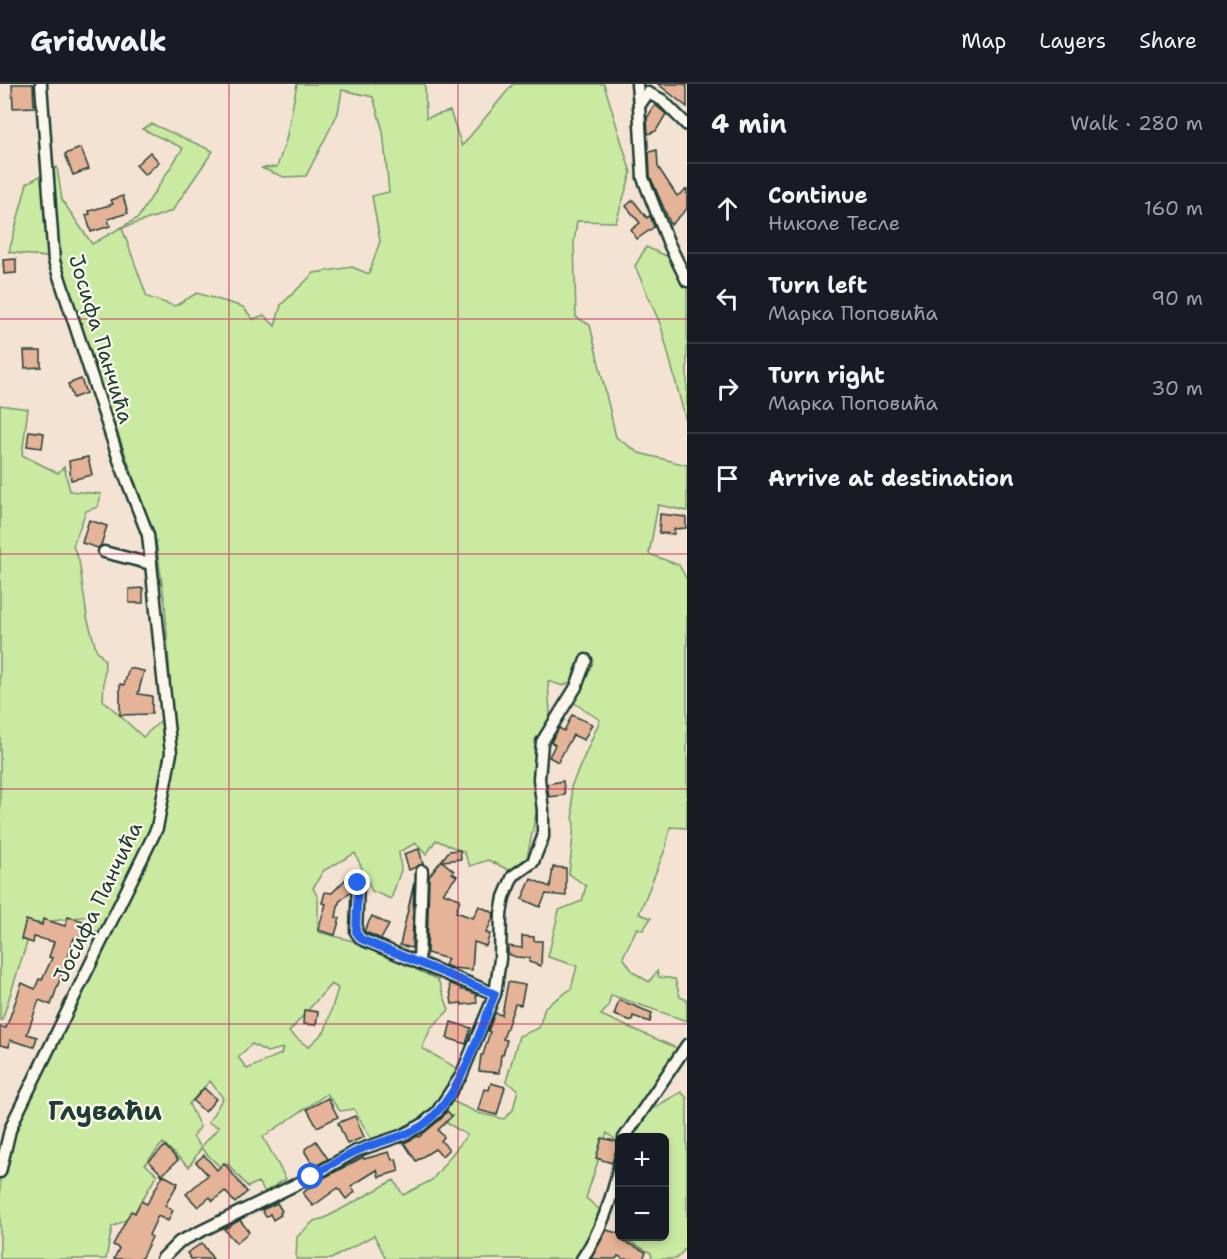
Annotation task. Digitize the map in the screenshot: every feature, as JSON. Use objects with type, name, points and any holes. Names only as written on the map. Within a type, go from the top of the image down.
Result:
[{"type":"street","name":"Јосифа Панчића","points":[[0,1172],[15,1118],[157,828],[171,753],[148,535],[119,460],[54,261],[40,84]]},
{"type":"street","points":[[637,84],[643,178],[669,244],[687,281]]},
{"type":"street","points":[[639,106],[648,93],[662,100],[687,125]]},
{"type":"street","points":[[104,552],[151,564]]},
{"type":"street","points":[[162,1259],[179,1242],[311,1177],[356,1151],[403,1135],[422,1125],[437,1112],[461,1076],[495,994],[504,897],[513,876],[533,862],[543,837],[543,810],[539,779],[542,742],[576,687],[586,660]]},
{"type":"street","points":[[419,962],[422,871]]},
{"type":"street","points":[[358,883],[356,932],[361,939],[495,994]]},
{"type":"street","points":[[627,1133],[687,1045]]},
{"type":"street","points":[[582,1259],[602,1224],[615,1184]]},
{"type":"green space","points":[[297,84],[425,84],[426,118],[450,111],[462,146],[513,84],[604,84],[631,173],[616,222],[577,221],[574,243],[576,317],[590,325],[616,437],[639,453],[687,465],[687,511],[658,505],[649,554],[679,565],[687,580],[687,828],[670,827],[666,847],[639,914],[651,918],[643,930],[637,928],[623,957],[633,972],[649,982],[657,971],[659,977],[675,979],[680,997],[687,1000],[687,1021],[611,995],[608,1007],[601,1015],[679,1049],[646,1094],[650,1110],[681,1092],[687,1098],[687,1247],[676,1259],[652,1259],[651,1253],[629,1241],[669,1241],[669,1133],[615,1133],[615,1140],[607,1133],[586,1198],[600,1210],[582,1249],[574,1259],[386,1259],[374,1235],[331,1259],[296,1259],[297,1237],[314,1221],[325,1218],[394,1180],[403,1195],[432,1180],[467,1135],[439,1118],[452,1101],[478,1113],[504,1119],[513,1110],[518,1089],[506,1082],[519,1036],[539,1028],[545,1007],[571,989],[577,966],[548,957],[559,910],[582,901],[586,886],[569,874],[574,826],[571,787],[600,720],[573,702],[578,677],[563,686],[548,681],[550,713],[536,814],[527,858],[511,871],[488,860],[470,866],[464,852],[436,840],[426,855],[416,843],[399,852],[401,870],[391,899],[372,891],[355,853],[323,871],[313,888],[318,898],[318,932],[365,944],[438,980],[449,1010],[431,1028],[422,1048],[458,1069],[432,1112],[414,1125],[374,1144],[354,1109],[340,1111],[327,1094],[263,1137],[286,1179],[265,1192],[258,1182],[248,1187],[227,1163],[220,1167],[201,1148],[189,1167],[163,1143],[145,1164],[157,1175],[132,1217],[112,1227],[106,1259],[0,1259],[0,1152],[28,1101],[97,935],[87,916],[33,924],[2,1020],[0,1020],[0,405],[28,409],[22,455],[58,473],[64,467],[70,491],[101,494],[98,507],[86,511],[73,546],[79,560],[87,617],[96,649],[105,661],[103,700],[143,737],[172,710],[165,605],[156,541],[83,335],[59,259],[9,252],[27,183],[57,167],[62,200],[92,244],[138,218],[183,148],[142,129],[152,124],[213,151],[172,211],[122,228],[147,297],[175,306],[197,293],[243,307],[253,319],[264,315],[275,326],[281,305],[314,273],[352,267],[369,274],[380,241],[372,196],[389,192],[383,131],[373,97],[342,90],[338,113],[306,176],[284,177],[261,168],[277,167],[286,140]],"holes":[[[331,984],[338,988],[325,1031],[308,1047],[289,1032]],[[252,1044],[267,1052],[283,1048],[281,1054],[247,1069],[238,1057]],[[210,1081],[223,1098],[208,1123],[219,1127],[201,1147],[193,1137],[200,1127],[189,1104]]]},
{"type":"green space","points":[[646,247],[687,265],[687,425],[661,326],[635,266]]},
{"type":"building","points":[[12,84],[33,84],[34,107],[13,108]]},
{"type":"building","points":[[658,84],[687,86],[687,107]]},
{"type":"building","points":[[655,105],[666,114],[656,131],[648,134],[647,118]]},
{"type":"building","points":[[81,148],[89,169],[73,175],[65,154]]},
{"type":"building","points":[[657,150],[658,167],[677,196],[687,189],[687,209],[671,225],[650,176],[649,152]]},
{"type":"building","points":[[150,152],[159,162],[145,175],[136,165]]},
{"type":"building","points":[[123,196],[128,213],[108,219],[110,226],[91,232],[86,215],[90,214],[89,211],[113,204],[111,200]]},
{"type":"building","points":[[633,200],[647,218],[649,216],[651,218],[654,227],[637,239],[631,230],[640,223],[626,206]]},
{"type":"building","points":[[16,259],[16,273],[4,274],[3,260]]},
{"type":"building","points":[[24,351],[41,351],[41,367],[25,368]]},
{"type":"building","points":[[81,379],[86,393],[73,398],[68,384]]},
{"type":"building","points":[[29,431],[44,433],[42,448],[27,446]]},
{"type":"building","points":[[88,457],[92,475],[71,480],[69,461]]},
{"type":"building","points":[[660,514],[686,517],[686,528],[674,529],[674,534],[659,533]]},
{"type":"building","points":[[89,520],[107,526],[98,548],[82,543]]},
{"type":"building","points":[[143,588],[143,603],[129,603],[129,589]]},
{"type":"building","points":[[129,668],[144,671],[138,694],[152,696],[152,714],[120,715],[120,684],[124,685]]},
{"type":"building","points":[[572,715],[592,724],[584,740],[573,735],[558,762],[549,757],[555,745],[551,742],[559,728],[564,731]]},
{"type":"building","points":[[563,781],[565,795],[549,797],[547,784]]},
{"type":"building","points":[[419,849],[423,864],[409,870],[404,854]]},
{"type":"building","points":[[460,850],[461,859],[442,861],[457,876],[443,893],[460,899],[456,912],[473,918],[479,906],[494,913],[486,933],[490,934],[486,946],[474,942],[472,970],[452,968],[445,965],[448,959],[427,953],[429,876],[449,851]]},
{"type":"building","points":[[553,867],[566,868],[566,896],[546,894],[540,907],[522,899],[531,879],[550,887]]},
{"type":"building","points":[[348,877],[351,881],[350,892],[339,902],[336,917],[340,918],[335,935],[318,930],[326,904],[322,903],[325,892],[332,893]]},
{"type":"building","points":[[414,883],[412,948],[400,945]]},
{"type":"building","points":[[372,916],[389,925],[381,939],[364,931]]},
{"type":"building","points":[[68,917],[84,921],[79,940],[74,938],[51,1005],[39,1000],[27,1034],[37,1037],[34,1047],[10,1040],[9,1047],[0,1045],[0,1027],[6,1028],[22,983],[35,989],[39,979],[42,980],[52,958],[49,957],[54,942],[34,937],[33,943],[21,939],[26,920],[42,925],[43,919],[65,926]]},
{"type":"building","points":[[522,936],[534,937],[534,941],[542,941],[541,966],[529,962],[530,958],[508,954],[508,946],[522,948]]},
{"type":"building","points":[[508,982],[525,985],[521,1005],[515,1004],[503,1039],[507,1040],[503,1055],[501,1055],[499,1073],[479,1071],[481,1055],[483,1055],[495,1013],[502,1015]]},
{"type":"building","points":[[449,983],[461,990],[476,994],[477,1003],[452,1004]]},
{"type":"building","points":[[619,1000],[652,1013],[650,1022],[633,1016],[632,1021],[614,1015]]},
{"type":"building","points":[[304,1010],[318,1012],[316,1025],[303,1024]]},
{"type":"building","points":[[451,1022],[471,1028],[466,1044],[447,1038]]},
{"type":"building","points":[[491,1083],[505,1087],[497,1115],[478,1110],[484,1089],[489,1090]]},
{"type":"building","points":[[204,1088],[216,1099],[205,1112],[193,1101]]},
{"type":"building","points":[[328,1098],[338,1117],[317,1127],[307,1109]]},
{"type":"building","points":[[447,1111],[452,1116],[438,1130],[444,1137],[441,1141],[449,1149],[442,1156],[435,1149],[416,1161],[404,1143],[419,1137]]},
{"type":"building","points":[[355,1116],[364,1137],[347,1144],[338,1123]]},
{"type":"building","points":[[602,1138],[615,1141],[612,1163],[596,1158]]},
{"type":"building","points":[[316,1141],[328,1159],[314,1167],[305,1149]]},
{"type":"building","points":[[165,1146],[178,1160],[162,1175],[149,1161]]},
{"type":"building","points":[[389,1152],[392,1160],[396,1159],[399,1171],[379,1177],[377,1170],[351,1186],[355,1192],[346,1199],[338,1188],[313,1206],[303,1193],[318,1181],[363,1157],[364,1159]]},
{"type":"building","points":[[204,1155],[217,1170],[224,1163],[247,1192],[235,1203],[225,1191],[213,1201],[210,1197],[198,1207],[186,1194],[208,1175],[196,1162]]},
{"type":"building","points":[[163,1175],[178,1183],[165,1206],[173,1210],[168,1221],[158,1216],[149,1235],[152,1237],[141,1259],[114,1259],[119,1248],[113,1245],[131,1211],[135,1213],[141,1201],[147,1204]]},
{"type":"building","points":[[277,1203],[282,1211],[281,1215],[273,1220],[270,1214],[266,1217],[262,1210]]},
{"type":"building","points":[[240,1220],[249,1232],[236,1243],[224,1229]]},
{"type":"building","points":[[607,1230],[615,1232],[615,1241],[624,1241],[646,1252],[643,1259],[624,1259],[618,1256],[616,1259],[591,1259]]},
{"type":"building","points":[[202,1243],[213,1259],[191,1259],[187,1253]]},
{"type":"district","name":"Глуваћи","points":[[105,1111]]},
{"type":"route","points":[[311,1177],[356,1151],[403,1135],[422,1125],[437,1112],[461,1076],[495,994],[361,939],[356,932],[358,883]]}]
